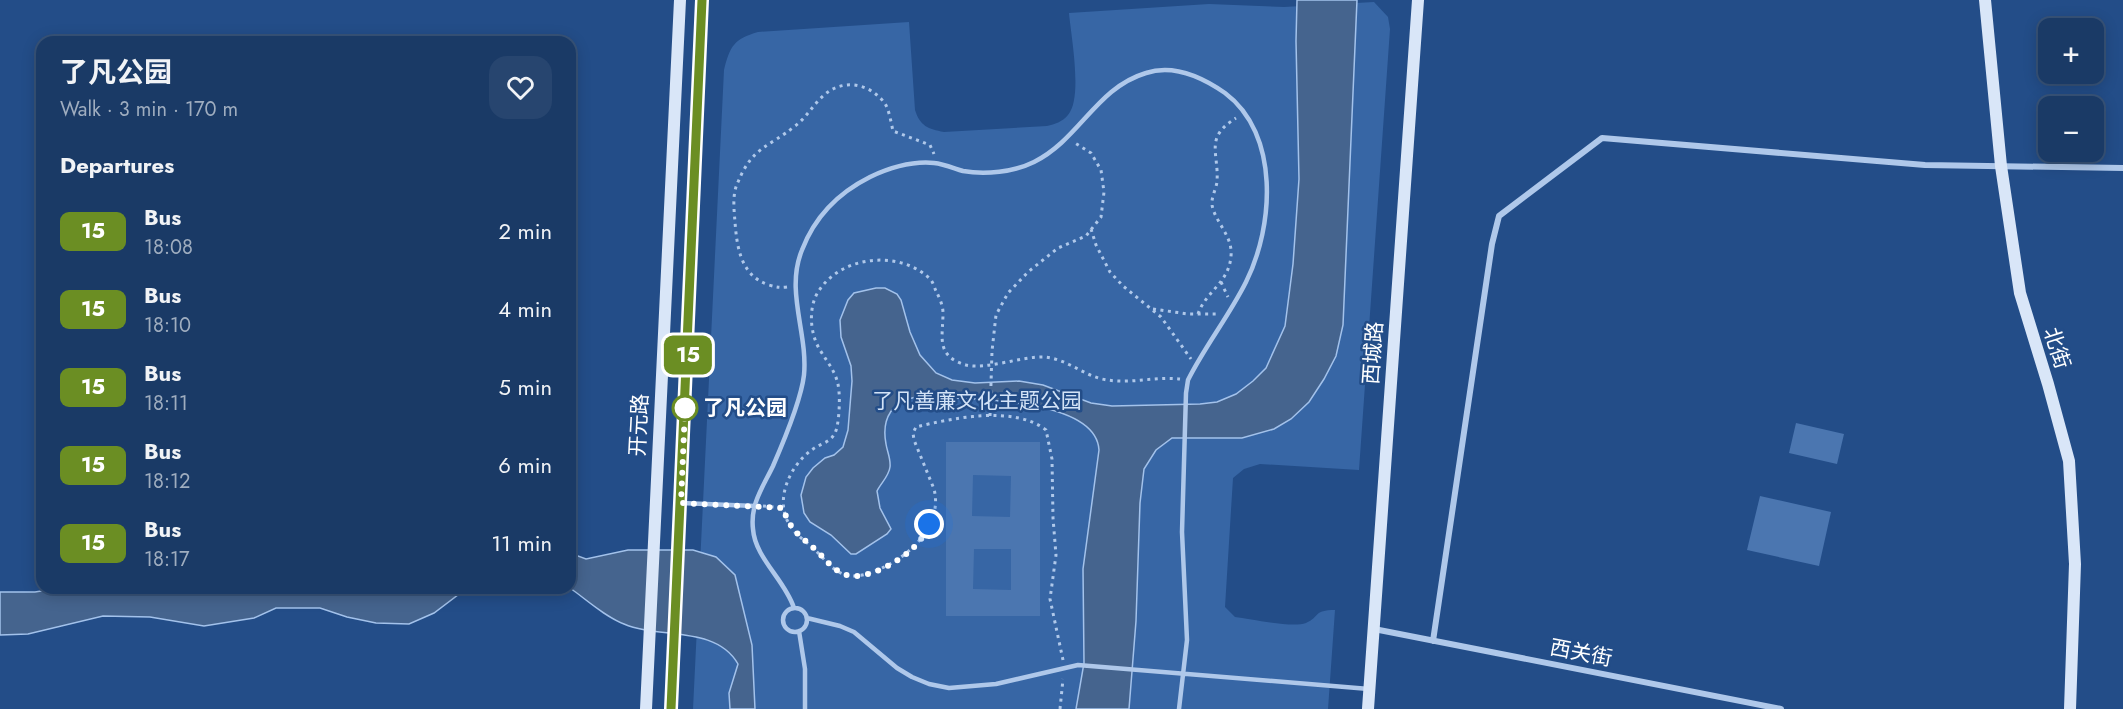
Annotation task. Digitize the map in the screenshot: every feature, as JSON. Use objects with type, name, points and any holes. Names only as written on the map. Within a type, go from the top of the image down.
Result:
[{"type":"street","points":[[682,0],[710,0]]},
{"type":"street","name":"开元路","points":[[646,709],[682,0]]},
{"type":"street","points":[[671,709],[702,0]]},
{"type":"street","name":"西城路","points":[[1368,709],[1418,0]]},
{"type":"street","name":"北街","points":[[1985,0],[2001,166],[2020,293],[2048,384],[2068,461],[2075,564],[2070,709]]},
{"type":"street","points":[[1433,641],[1492,244],[1499,216],[1602,138],[1925,165],[2123,168]]},
{"type":"street","name":"西关街","points":[[1374,629],[1781,709]]},
{"type":"lane","points":[[799,631],[805,626],[807,618],[803,611],[794,608],[788,593],[756,543],[753,532],[755,506],[762,483],[786,437],[804,377],[802,331],[795,286],[801,252],[812,228],[823,212],[840,195],[874,175],[909,164],[937,163],[967,172],[984,173],[1020,168],[1050,153],[1068,138],[1115,88],[1147,72],[1166,70],[1183,72],[1200,78],[1231,98],[1245,112],[1262,146],[1266,164],[1264,225],[1260,248],[1247,281],[1188,380],[1182,532],[1187,631],[1179,709]]},
{"type":"lane","points":[[681,503],[755,506]]},
{"type":"lane","points":[[794,608],[786,613],[784,623],[788,629],[799,631]]},
{"type":"lane","points":[[807,618],[854,632],[912,678],[949,688],[996,684],[1078,665],[1369,689]]},
{"type":"lane","points":[[799,631],[805,669],[805,709]]},
{"type":"path","points":[[795,286],[781,288],[765,284],[753,277],[742,263],[736,243],[733,202],[736,184],[750,158],[796,126],[823,96],[837,87],[850,84],[864,87],[884,102],[893,131],[930,145],[937,163]]},
{"type":"path","points":[[1198,314],[1201,305],[1207,301],[1211,292],[1227,275],[1231,256],[1232,245],[1212,204],[1217,183],[1214,147],[1221,129],[1245,112]]},
{"type":"path","points":[[990,416],[991,364],[996,315],[1008,292],[1028,272],[1058,248],[1086,236],[1101,217],[1104,192],[1101,170],[1091,153],[1068,138]]},
{"type":"path","points":[[1091,229],[1096,245],[1110,272],[1166,324],[1195,366]]},
{"type":"path","points":[[1060,709],[1064,687],[1063,667],[1050,599],[1056,555],[1052,459],[1046,430],[1036,422],[990,416],[942,421],[916,427],[913,433],[936,497],[934,510],[929,524],[913,549],[872,573],[858,576],[845,575],[831,566],[788,523],[783,508],[784,493],[790,474],[815,447],[828,442],[835,433],[839,392],[836,374],[819,349],[812,321],[813,306],[818,292],[835,276],[853,265],[869,260],[898,261],[931,279],[943,310],[941,341],[944,351],[957,361],[969,366],[1032,357],[1048,357],[1065,362],[1099,378],[1133,382],[1170,378],[1188,380]]},
{"type":"path","points":[[1151,309],[1198,314],[1228,313]]},
{"type":"path","points":[[755,506],[783,508]]},
{"type":"green space","name":"了凡善廉文化主题公园","points":[[1374,2],[1388,17],[1390,29],[1359,470],[1260,464],[1244,469],[1233,478],[1225,607],[1235,617],[1291,624],[1306,623],[1320,613],[1335,610],[1328,709],[693,709],[724,70],[728,55],[734,45],[743,38],[758,32],[909,22],[915,110],[919,120],[925,126],[944,132],[1047,126],[1061,121],[1068,115],[1075,95],[1075,66],[1069,13],[1209,4],[1284,7]]},
{"type":"shaded area","points":[[1297,0],[1357,0],[1343,325],[1336,356],[1309,402],[1291,419],[1274,429],[1242,438],[1172,438],[1156,450],[1144,469],[1140,503],[1136,621],[1129,709],[1076,709],[1084,663],[1083,569],[1099,450],[1092,432],[1075,419],[1051,410],[1022,404],[963,398],[919,397],[902,402],[887,418],[885,435],[890,467],[877,491],[880,508],[891,529],[856,554],[851,554],[831,535],[810,522],[804,513],[801,495],[806,477],[825,458],[834,455],[843,447],[848,430],[851,366],[841,337],[840,320],[848,300],[854,293],[885,288],[897,294],[901,300],[910,332],[920,355],[936,373],[952,380],[975,383],[1019,381],[1043,385],[1091,403],[1112,406],[1200,404],[1217,402],[1236,394],[1266,368],[1285,326],[1293,264],[1299,179]]},
{"type":"shaded area","points":[[628,550],[693,550],[716,557],[735,575],[752,645],[755,709],[730,709],[729,693],[738,664],[716,643],[701,638],[624,624],[576,592],[576,555],[586,559]]},
{"type":"shaded area","points":[[0,592],[35,592],[36,594],[459,594],[434,613],[409,624],[376,623],[320,608],[276,608],[254,618],[204,626],[150,617],[103,616],[28,634],[0,635]]},
{"type":"building","points":[[1796,423],[1844,434],[1837,464],[1789,453]]},
{"type":"building","points":[[946,442],[1040,442],[1040,616],[946,616]],"holes":[[[973,475],[1011,476],[1010,517],[972,516]],[[974,549],[1011,549],[1011,590],[973,589]]]},
{"type":"building","points":[[1760,496],[1831,512],[1819,566],[1747,550]]},
{"type":"bus line","name":"15","points":[[671,709],[702,0]]},
{"type":"place","name":"了凡公园","points":[[685,408]]},
{"type":"route","points":[[685,408],[681,503],[783,508],[788,523],[797,534],[831,566],[845,575],[858,576],[872,573],[904,556],[921,540],[929,524]]}]
